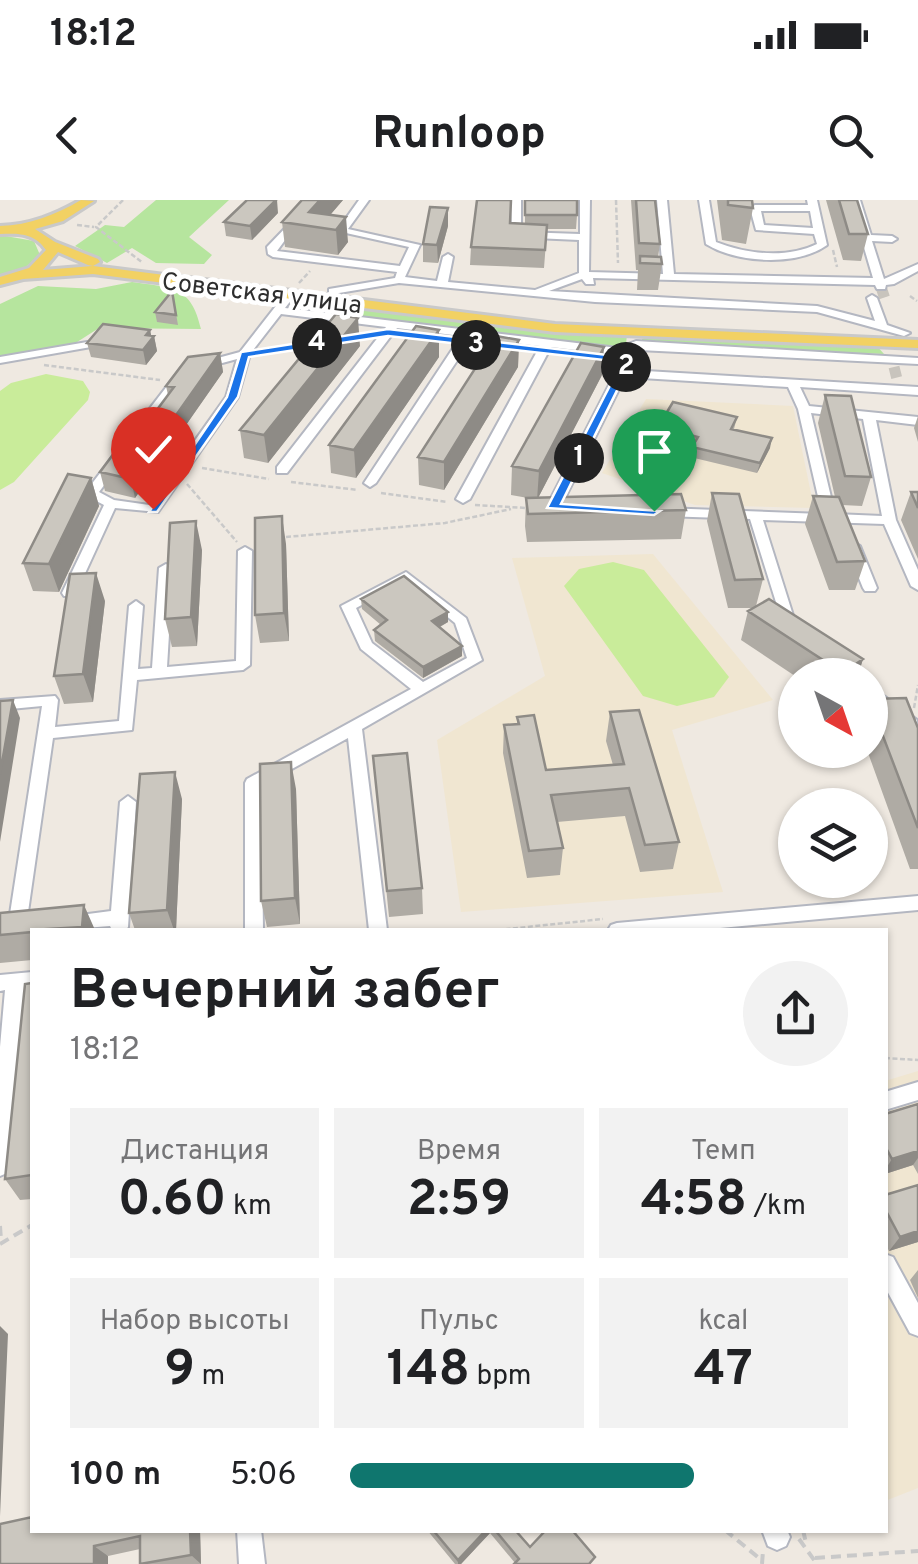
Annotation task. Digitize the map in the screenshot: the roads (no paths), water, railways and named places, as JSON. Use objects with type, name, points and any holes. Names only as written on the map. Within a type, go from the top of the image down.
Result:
[{"type":"main road","points":[[5,230],[50,221],[89,200]]},
{"type":"main road","points":[[10,280],[48,260],[56,231],[89,200]]},
{"type":"main road","name":"Советская улица","points":[[5,230],[37,234],[90,262],[183,279],[295,290],[637,340],[900,358],[918,344]]},
{"type":"main road","name":"Советская улица","points":[[10,280],[74,270],[144,271]]},
{"type":"main road","name":"Советская улица","points":[[183,279],[333,291],[360,289],[587,321],[844,324],[880,330],[900,358]]},
{"type":"street","points":[[360,289],[401,275],[416,245],[342,231],[364,200]]},
{"type":"street","points":[[516,200],[516,234],[584,237]]},
{"type":"street","points":[[584,200],[584,275],[594,293]]},
{"type":"street","points":[[662,200],[669,277]]},
{"type":"street","points":[[704,200],[709,242],[726,250],[807,254],[822,246],[819,231],[813,204],[754,208],[759,228],[819,231]]},
{"type":"street","points":[[855,200],[866,238],[880,330]]},
{"type":"street","points":[[291,225],[271,249],[273,254],[442,283],[536,293],[594,293],[817,309],[844,324]]},
{"type":"street","points":[[866,238],[892,239]]},
{"type":"street","points":[[442,283],[448,256]]},
{"type":"street","points":[[536,293],[584,275],[875,291],[918,267]]},
{"type":"street","points":[[594,293],[619,276]]},
{"type":"street","points":[[244,354],[196,365],[172,382],[92,493],[111,504],[153,509],[232,397],[244,354],[295,290]]},
{"type":"street","points":[[279,311],[620,352],[637,340]]},
{"type":"street","points":[[282,470],[392,327]]},
{"type":"street","points":[[370,483],[466,336]]},
{"type":"street","points":[[572,508],[553,508],[637,340]]},
{"type":"street","points":[[6,361],[88,345]]},
{"type":"street","points":[[463,499],[546,346]]},
{"type":"street","points":[[622,373],[792,382],[900,358],[918,361]]},
{"type":"street","points":[[900,358],[918,391]]},
{"type":"street","points":[[792,382],[804,409],[835,517],[870,588]]},
{"type":"street","points":[[804,409],[918,421]]},
{"type":"street","points":[[870,418],[889,520],[918,586]]},
{"type":"street","points":[[69,593],[111,504]]},
{"type":"street","points":[[645,511],[889,520]]},
{"type":"street","points":[[755,514],[788,626],[804,639]]},
{"type":"street","points":[[130,675],[243,664],[241,547]]},
{"type":"street","points":[[160,673],[166,568]]},
{"type":"street","points":[[254,928],[253,783],[475,660],[461,621],[406,576],[348,606],[366,646],[421,689]]},
{"type":"street","points":[[46,733],[126,726],[136,606]]},
{"type":"street","points":[[0,705],[50,700],[8,928],[119,924],[128,802]]},
{"type":"street","points":[[888,705],[911,724],[918,740]]},
{"type":"street","points":[[354,725],[378,928]]},
{"type":"street","points":[[668,928],[746,924],[918,904]]},
{"type":"street","points":[[0,1166],[16,981]]},
{"type":"street","points":[[888,1100],[918,1091]]},
{"type":"street","points":[[888,1270],[918,1325]]},
{"type":"street","points":[[249,1533],[252,1564]]},
{"type":"tunnel","points":[[881,287],[885,299]]},
{"type":"tunnel","points":[[894,367],[897,379]]}]
